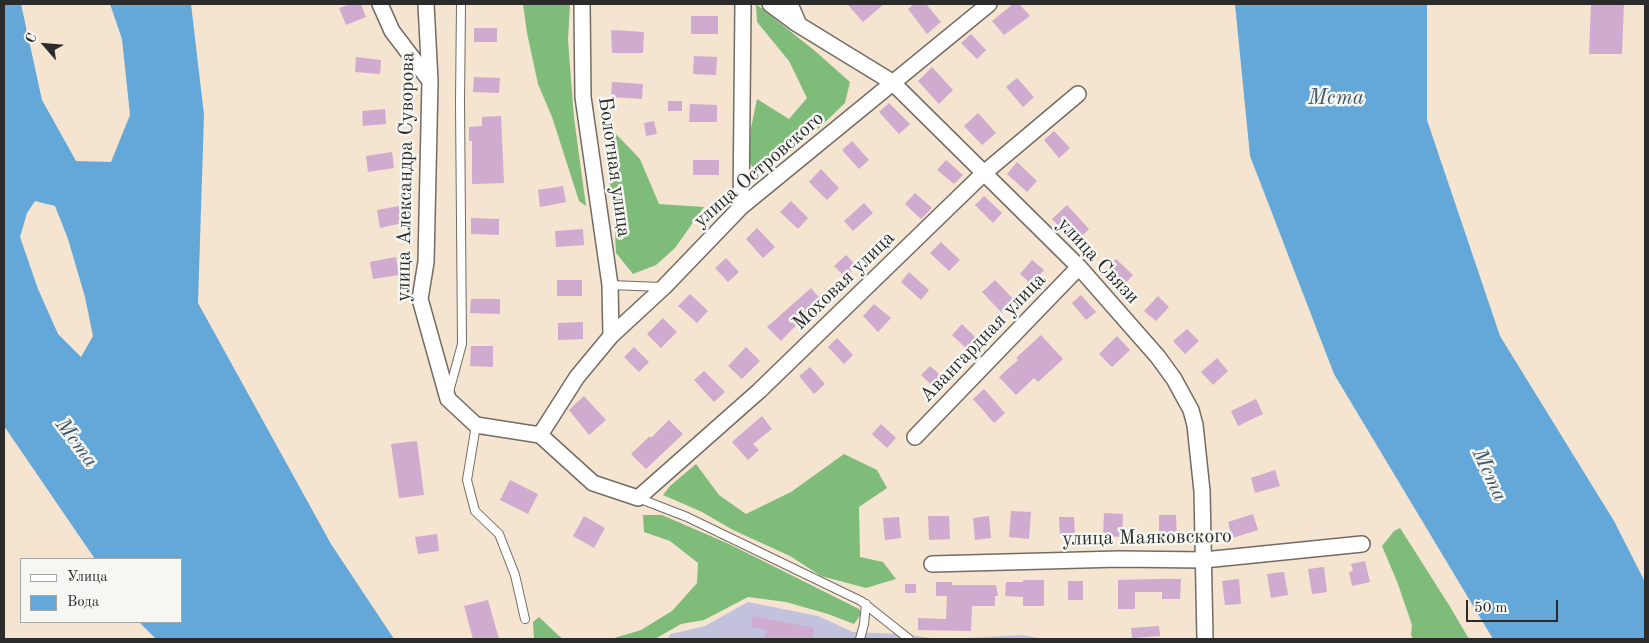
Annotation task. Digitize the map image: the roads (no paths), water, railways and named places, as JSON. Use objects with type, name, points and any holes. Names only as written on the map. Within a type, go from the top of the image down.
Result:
[{"type":"street","points":[[380,4],[392,31],[430,81]]},
{"type":"street","name":"улица Александра Суворова","points":[[426,4],[430,81],[426,262],[420,300],[448,399]]},
{"type":"street","name":"Болотная улица","points":[[582,4],[583,97],[610,285],[611,336]]},
{"type":"street","points":[[742,207],[743,4]]},
{"type":"street","name":"улица Связи","points":[[770,4],[799,25],[892,82],[1079,267],[1158,357],[1174,379],[1191,410],[1195,425],[1202,491],[1205,639]]},
{"type":"street","points":[[790,4],[799,25]]},
{"type":"street","name":"улица Островского","points":[[540,435],[577,376],[611,336],[664,287],[742,207],[988,4]]},
{"type":"street","name":"Моховая улица","points":[[638,498],[759,391],[984,173],[1078,94]]},
{"type":"street","name":"Авангардная улица","points":[[915,437],[1079,267]]},
{"type":"street","points":[[448,399],[476,425],[540,435],[593,483],[638,498]]},
{"type":"street","name":"улица Маяковского","points":[[932,564],[1119,559],[1204,560],[1362,544]]},
{"type":"lane","points":[[448,399],[462,344],[461,4]]},
{"type":"lane","points":[[610,285],[664,287]]},
{"type":"lane","points":[[476,425],[466,480],[475,511],[499,534],[515,575],[525,619]]},
{"type":"lane","points":[[638,498],[688,517],[866,604],[909,639]]},
{"type":"lane","points":[[860,639],[866,604]]},
{"type":"water","name":"Мста","points":[[4,4],[21,4],[42,100],[76,161],[111,162],[130,115],[122,39],[110,4],[191,4],[204,115],[198,303],[331,544],[394,639],[156,639],[140,623],[182,623],[182,558],[94,558],[4,426]],"holes":[[[35,201],[55,206],[68,239],[85,297],[93,336],[81,357],[58,334],[38,289],[20,237],[27,213]]]},
{"type":"water","name":"Мста","points":[[1235,4],[1427,4],[1427,120],[1500,336],[1614,521],[1645,582],[1645,639],[1493,639],[1334,374],[1250,156]]}]
